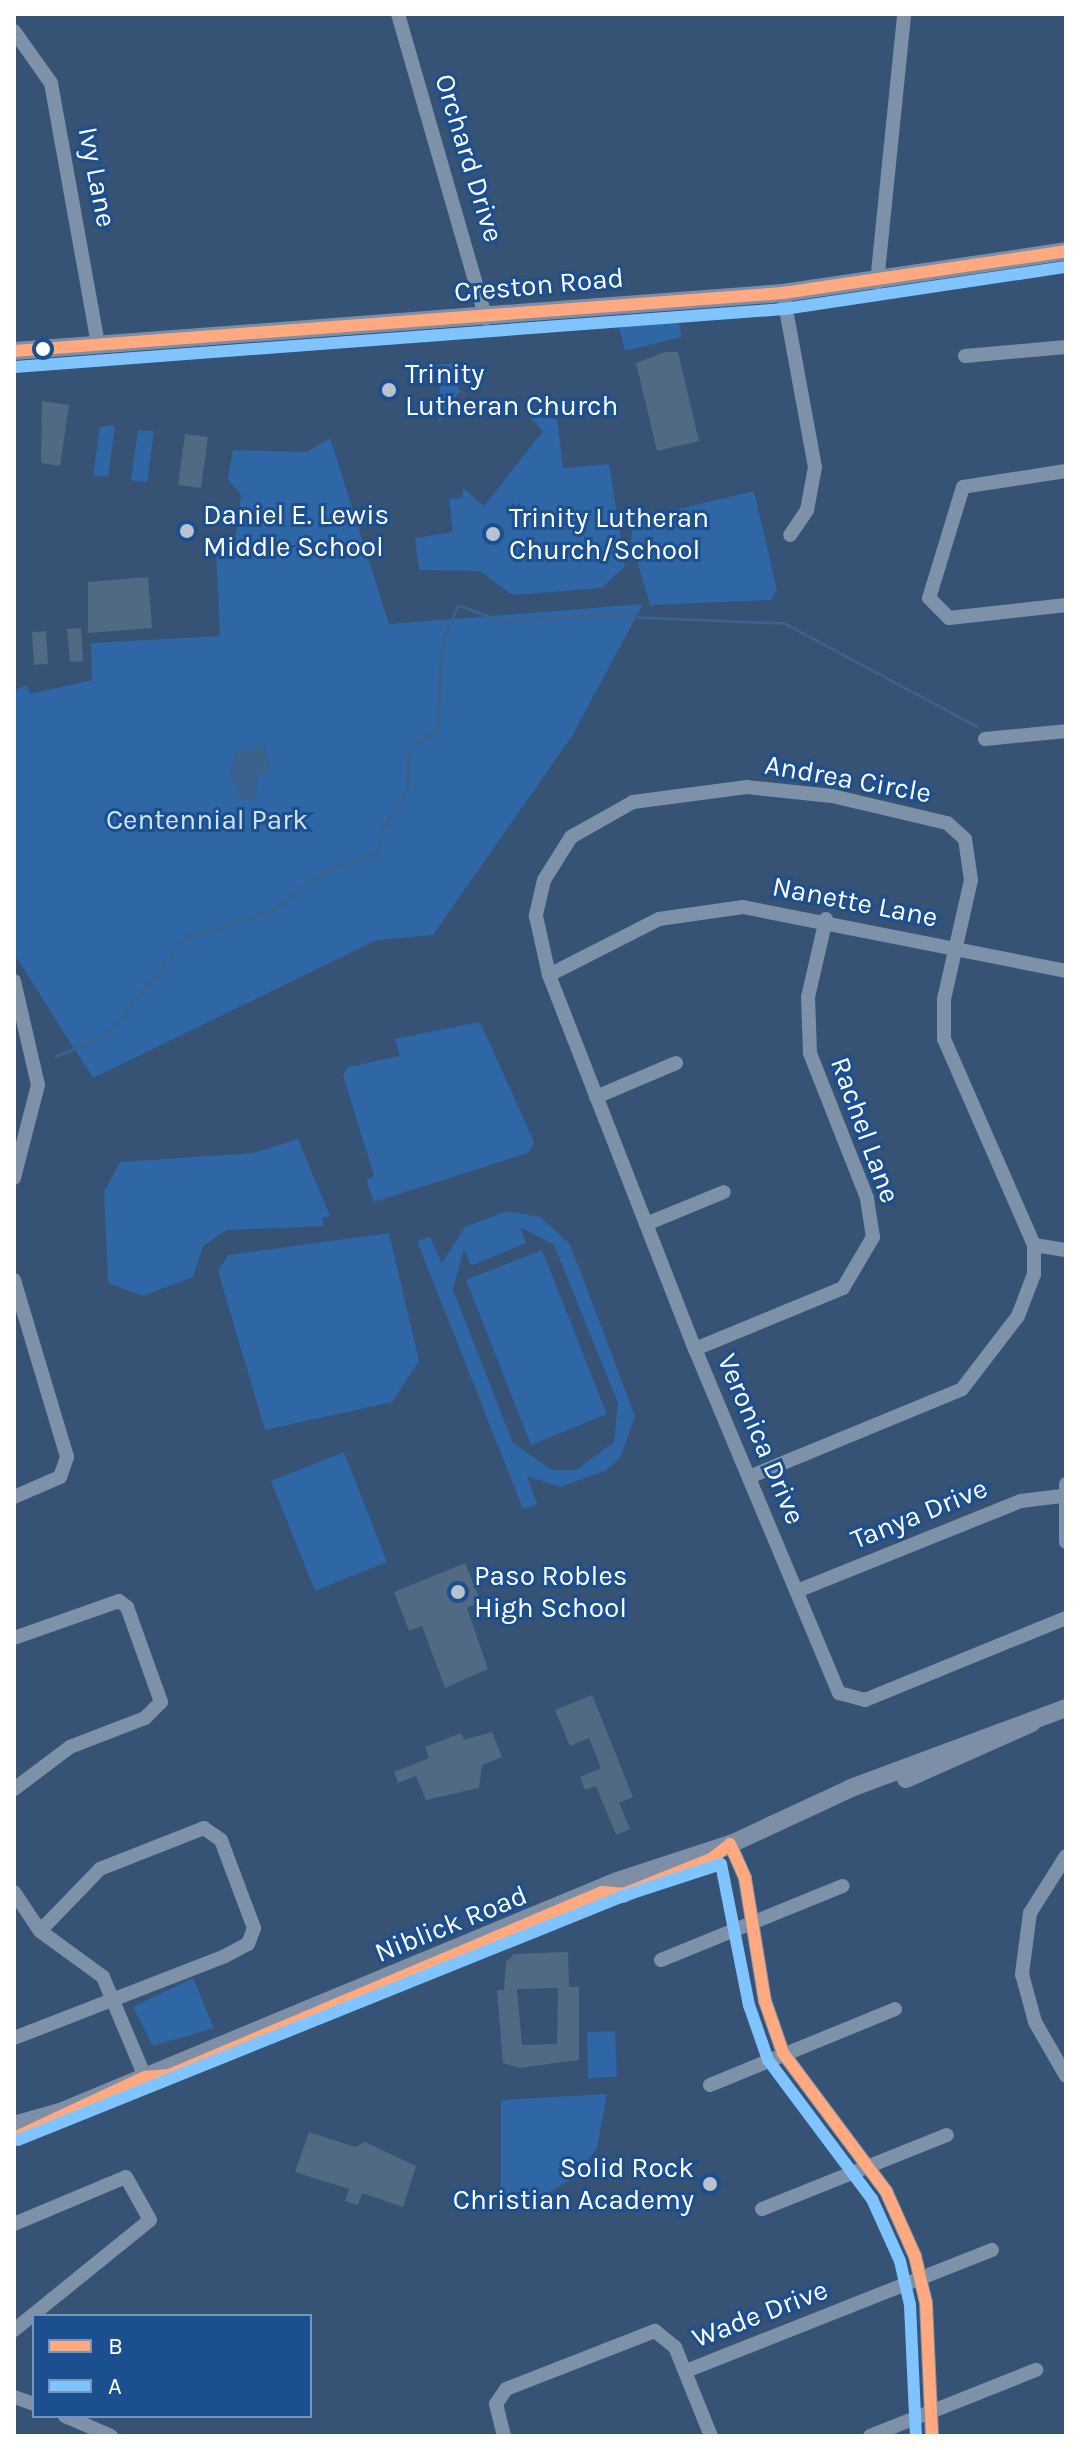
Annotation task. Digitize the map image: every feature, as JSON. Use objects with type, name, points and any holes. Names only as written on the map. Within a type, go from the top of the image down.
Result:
[{"type":"main road","name":"Creston Road","points":[[14,351],[486,319],[783,293],[877,282],[1066,251]]},
{"type":"main road","name":"Niblick Road","points":[[14,2125],[60,2112],[145,2077],[169,2075],[273,2034],[320,2007],[602,1892],[730,1844],[1009,1725],[1034,1721],[1066,1708]]},
{"type":"main road","name":"Niblick Road","points":[[14,2138],[60,2112]]},
{"type":"street","name":"Orchard Drive","points":[[398,14],[486,319]]},
{"type":"street","points":[[877,282],[904,14]]},
{"type":"street","name":"Ivy Lane","points":[[14,31],[51,83],[98,345]]},
{"type":"street","points":[[783,293],[815,467],[807,510],[790,535]]},
{"type":"street","points":[[965,356],[1066,347]]},
{"type":"street","points":[[1066,471],[963,487],[929,598],[949,618],[1066,605]]},
{"type":"street","points":[[985,739],[1066,731]]},
{"type":"street","name":"Andrea Circle","points":[[549,975],[536,916],[544,880],[571,837],[633,802],[705,789],[832,796],[958,829],[969,850],[971,880],[958,950]]},
{"type":"street","name":"Nanette Lane","points":[[549,975],[634,928],[683,913],[743,907],[826,919],[1066,971]]},
{"type":"street","name":"Rachel Lane","points":[[695,1349],[843,1288],[873,1237],[867,1198],[810,1053],[808,997],[826,919]]},
{"type":"street","points":[[749,1477],[962,1389],[1018,1316],[1034,1274],[1034,1245],[944,1039],[942,1010],[958,950]]},
{"type":"street","name":"Veronica Drive","points":[[549,975],[695,1349],[834,1684],[855,1702],[1066,1618]]},
{"type":"street","points":[[14,981],[38,1085],[14,1178]]},
{"type":"street","points":[[596,1097],[676,1063]]},
{"type":"street","points":[[646,1224],[724,1192]]},
{"type":"street","points":[[1034,1245],[1066,1250]]},
{"type":"street","points":[[14,1280],[67,1457],[60,1477],[14,1497]]},
{"type":"street","points":[[1064,1490],[1066,1542]]},
{"type":"street","name":"Tanya Drive","points":[[797,1591],[1021,1501],[1064,1490]]},
{"type":"street","points":[[14,1638],[119,1601],[127,1607],[161,1702],[145,1718],[70,1747],[14,1789]]},
{"type":"street","points":[[14,2038],[248,1944],[254,1928],[221,1840],[192,1829],[100,1869],[40,1931]]},
{"type":"street","points":[[730,1844],[753,1922],[765,2001],[783,2053],[867,2164],[900,2216],[922,2279],[932,2436]]},
{"type":"street","points":[[1066,1856],[1030,1913],[1022,1974],[1035,2022],[1066,2076]]},
{"type":"street","points":[[661,1960],[842,1886]]},
{"type":"street","points":[[14,1892],[40,1931],[88,1961],[113,1999],[145,2077]]},
{"type":"street","points":[[710,2085],[895,2009]]},
{"type":"street","points":[[762,2209],[867,2164],[947,2135]]},
{"type":"street","points":[[14,2224],[126,2177],[150,2220],[34,2314]]},
{"type":"street","name":"Wade Drive","points":[[504,2436],[496,2404],[506,2389],[648,2332],[669,2337],[686,2371],[992,2250]]},
{"type":"street","points":[[14,2330],[32,2315]]},
{"type":"street","points":[[870,2436],[1036,2370]]},
{"type":"street","points":[[686,2371],[711,2436]]},
{"type":"street","points":[[70,2418],[111,2436]]},
{"type":"green space","points":[[678,318],[682,337],[625,351],[618,323]]},
{"type":"green space","points":[[454,363],[462,367],[456,368],[459,389],[467,394],[459,392],[439,423],[440,372],[431,366]]},
{"type":"green space","points":[[529,416],[557,419],[563,468],[609,464],[625,566],[602,588],[512,595],[480,571],[419,570],[415,538],[453,532],[449,499],[462,498],[463,488],[484,506],[543,431]]},
{"type":"green space","points":[[115,425],[108,477],[93,475],[100,427]]},
{"type":"green space","points":[[138,430],[154,431],[147,482],[131,480]]},
{"type":"green space","name":"Centennial Park","points":[[330,438],[389,624],[643,604],[572,736],[433,935],[377,940],[93,1078],[14,954],[14,690],[27,685],[30,694],[92,680],[91,643],[220,636],[216,551],[234,552],[241,495],[228,479],[233,450],[306,452]]},
{"type":"green space","points":[[754,491],[777,590],[771,600],[650,605],[631,539],[634,520]]},
{"type":"green space","points":[[480,1022],[534,1142],[528,1153],[374,1202],[366,1180],[374,1176],[343,1075],[348,1067],[400,1056],[395,1039]]},
{"type":"green space","points":[[298,1139],[330,1216],[322,1218],[324,1226],[227,1230],[203,1246],[193,1277],[143,1296],[108,1283],[104,1192],[120,1162],[254,1153]]},
{"type":"green space","points":[[507,1211],[540,1217],[570,1244],[635,1416],[620,1458],[605,1471],[560,1487],[527,1476],[537,1504],[523,1509],[417,1241],[430,1237],[442,1263],[465,1227]],"holes":[[[520,1227],[554,1245],[618,1403],[614,1442],[576,1470],[552,1470],[513,1443],[453,1290],[464,1249],[471,1266],[526,1243]]]},
{"type":"green space","points":[[389,1233],[419,1361],[392,1402],[265,1430],[218,1271],[228,1255]]},
{"type":"green space","points":[[542,1250],[607,1414],[531,1445],[466,1280]]},
{"type":"green space","points":[[344,1452],[387,1562],[315,1591],[271,1481]]},
{"type":"green space","points":[[193,1978],[214,2028],[153,2046],[133,2007]]},
{"type":"green space","points":[[615,2031],[617,2077],[588,2078],[587,2032]]},
{"type":"green space","points":[[607,2094],[597,2148],[576,2176],[544,2196],[501,2204],[501,2100]]},
{"type":"shaded area","points":[[265,745],[271,771],[258,774],[256,798],[243,801],[229,773],[236,752]]},
{"type":"building","points":[[665,352],[678,352],[699,441],[657,451],[636,363]]},
{"type":"building","points":[[42,401],[69,405],[60,466],[41,463]]},
{"type":"building","points":[[185,434],[208,437],[201,488],[178,485]]},
{"type":"building","points":[[148,577],[152,628],[88,633],[88,582]]},
{"type":"building","points":[[81,628],[83,661],[70,662],[67,629]]},
{"type":"building","points":[[46,631],[48,664],[34,665],[32,632]]},
{"type":"building","points":[[465,1563],[481,1602],[467,1608],[488,1669],[445,1688],[422,1626],[409,1631],[394,1592]]},
{"type":"building","points":[[592,1695],[633,1797],[619,1803],[630,1829],[616,1835],[596,1786],[585,1790],[580,1777],[601,1768],[589,1738],[570,1746],[555,1710]]},
{"type":"building","points":[[492,1732],[502,1757],[482,1765],[479,1788],[426,1800],[416,1776],[398,1783],[394,1772],[429,1758],[425,1747],[461,1733],[464,1740]]},
{"type":"building","points":[[568,1952],[569,1987],[579,1987],[579,2060],[519,2068],[503,2063],[497,1990],[504,1990],[506,1962],[514,1954]],"holes":[[[558,1988],[557,2044],[522,2045],[517,1989]]]},
{"type":"building","points":[[309,2132],[355,2147],[365,2142],[416,2166],[403,2207],[362,2193],[358,2205],[345,2201],[349,2189],[295,2172]]},
{"type":"waterway","points":[[382,830],[407,790],[409,747],[437,730],[442,641],[458,605],[502,621],[586,615],[784,623],[976,726]]},
{"type":"waterway","points":[[56,1056],[106,1035],[186,937],[274,910],[316,876],[376,852],[379,841]]},
{"type":"transit line","name":"B","points":[[14,351],[783,293],[1066,251]]},
{"type":"transit line","name":"A","points":[[15,367],[784,309],[1066,267]]},
{"type":"transit line","name":"B","points":[[14,2138],[145,2077],[169,2075],[602,1892],[623,1894],[711,1859],[730,1844],[745,1878],[765,2001],[783,2053],[886,2191],[915,2256],[926,2303],[932,2436]]},
{"type":"transit line","name":"A","points":[[18,2140],[623,1896],[721,1864],[749,2005],[768,2060],[872,2199],[900,2261],[910,2305],[916,2436]]},
{"type":"place","name":"Trinity Lutheran Church","points":[[389,390]]},
{"type":"place","name":"Daniel E. Lewis Middle School","points":[[187,531]]},
{"type":"place","name":"Trinity Lutheran Church/School","points":[[493,534]]},
{"type":"place","name":"Paso Robles High School","points":[[458,1592]]},
{"type":"place","name":"Solid Rock Christian Academy","points":[[710,2184]]}]
